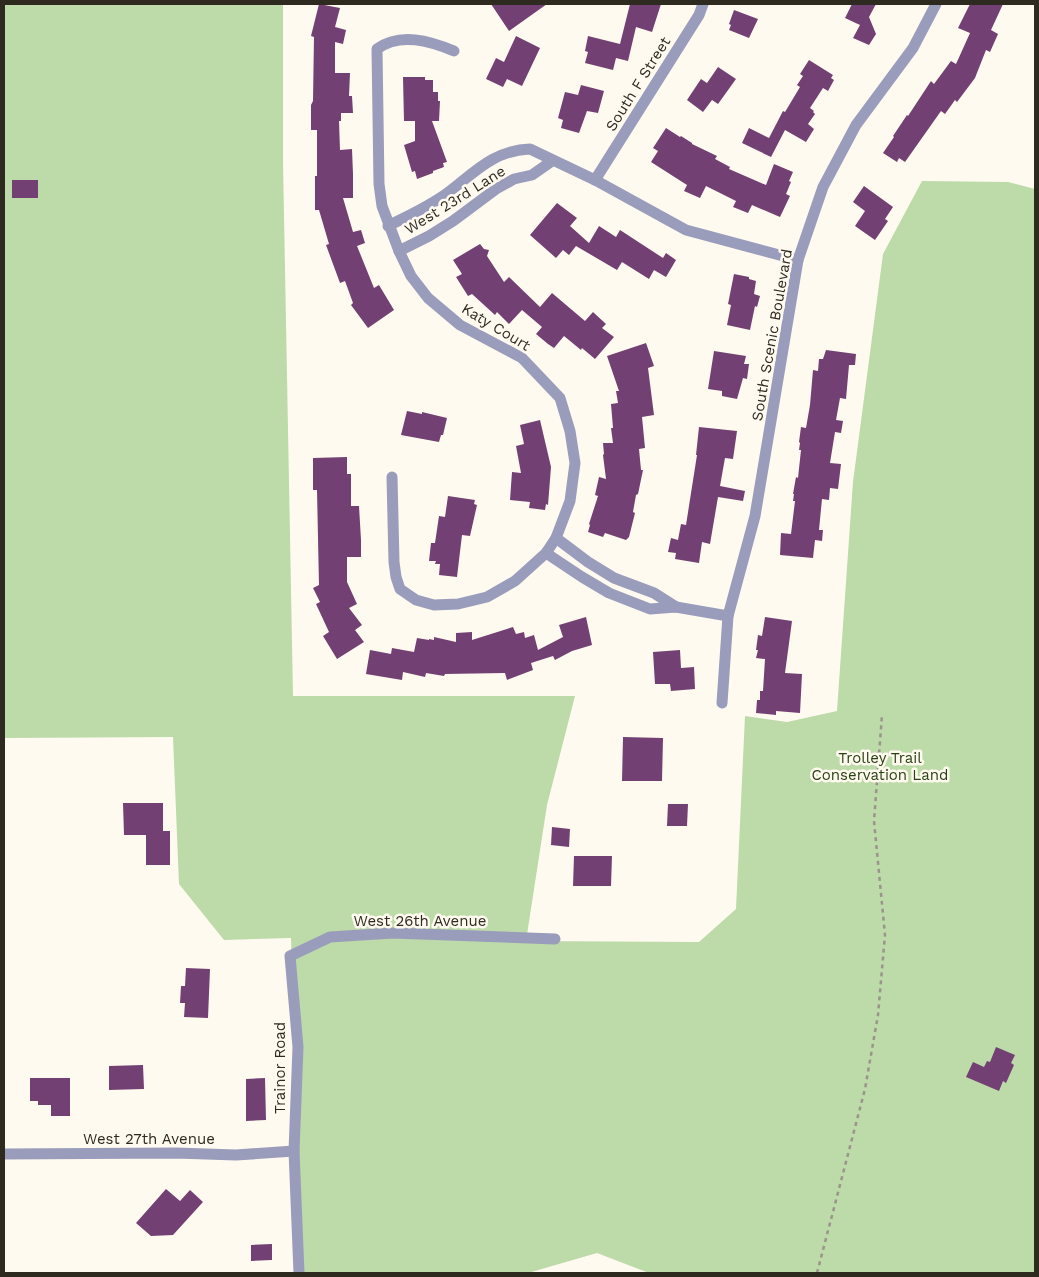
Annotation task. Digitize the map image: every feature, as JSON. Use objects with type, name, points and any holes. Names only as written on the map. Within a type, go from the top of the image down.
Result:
[{"type":"street","name":"South F Street","points":[[595,180],[699,15],[703,4]]},
{"type":"street","name":"South Scenic Boulevard","points":[[722,703],[728,616],[755,516],[798,260],[823,187],[856,125],[913,48],[936,4]]},
{"type":"street","name":"Katy Court","points":[[392,477],[396,577],[400,589],[416,600],[434,606],[458,604],[487,597],[515,581],[546,553],[556,538],[570,501],[575,463],[570,431],[560,398],[522,358],[460,325],[428,298],[411,276],[388,226],[382,206],[379,184],[377,50],[385,43],[396,40],[417,40],[454,51]]},
{"type":"street","name":"West 23rd Lane","points":[[388,226],[423,210],[446,194],[474,170],[504,154],[519,149],[530,149],[595,180],[686,230],[798,260]]},
{"type":"street","name":"West 23rd Lane","points":[[399,251],[453,221],[496,189],[514,179],[532,175],[552,160]]},
{"type":"street","points":[[556,538],[588,562],[614,578],[654,593],[676,607]]},
{"type":"street","points":[[546,553],[582,578],[609,593],[650,609],[676,607],[728,616]]},
{"type":"street","name":"West 26th Avenue","points":[[290,956],[330,937],[375,934],[393,933],[554,939]]},
{"type":"street","name":"Trainor Road","points":[[290,956],[298,1046],[294,1151],[299,1273]]},
{"type":"street","name":"West 27th Avenue","points":[[4,1154],[176,1153],[236,1155],[294,1151]]},
{"type":"path","points":[[817,1273],[865,1089],[878,1015],[885,935],[874,821],[882,715]]},
{"type":"green space","name":"Trolley Trail Conservation Land","points":[[4,4],[283,4],[283,162],[293,696],[575,696],[547,805],[526,941],[699,942],[736,909],[745,716],[787,722],[837,711],[853,482],[883,254],[922,181],[1008,182],[1035,189],[1035,1273],[649,1273],[597,1253],[528,1273],[300,1273],[291,938],[224,940],[179,884],[173,737],[4,738]]},
{"type":"building","points":[[319,4],[340,8],[335,27],[346,30],[343,44],[335,42],[335,73],[350,73],[349,96],[352,96],[353,113],[341,113],[341,121],[339,121],[340,150],[352,149],[353,198],[343,198],[353,232],[361,230],[365,243],[357,246],[374,288],[379,285],[394,310],[368,328],[351,305],[353,303],[345,281],[340,283],[326,245],[329,244],[319,210],[315,210],[317,130],[311,130],[314,37],[311,36]]},
{"type":"building","points":[[491,4],[547,4],[509,31]]},
{"type":"building","points":[[630,4],[661,4],[652,32],[636,27],[628,61],[616,58],[613,70],[585,63],[588,52],[585,51],[588,36],[620,44]]},
{"type":"building","points":[[852,4],[876,4],[869,17],[876,34],[869,45],[853,38],[860,25],[845,18]]},
{"type":"building","points":[[970,4],[1003,4],[991,30],[998,34],[990,52],[986,50],[975,78],[957,102],[955,100],[945,114],[941,111],[905,162],[899,158],[897,162],[883,153],[931,81],[934,84],[951,61],[956,64],[970,33],[958,28]]},
{"type":"building","points":[[734,10],[758,19],[749,38],[729,30]]},
{"type":"building","points":[[516,36],[540,48],[522,86],[507,79],[503,87],[486,79],[496,58],[504,62]]},
{"type":"building","points":[[809,60],[833,75],[831,78],[834,80],[828,91],[823,88],[810,108],[815,114],[808,124],[814,129],[806,142],[785,130],[771,157],[742,143],[749,128],[769,138],[783,111],[785,112],[800,87],[797,85],[803,76],[800,74]]},
{"type":"building","points":[[718,67],[736,79],[718,104],[712,100],[703,112],[687,100],[701,79],[707,83]]},
{"type":"building","points":[[403,77],[425,77],[425,80],[433,80],[433,92],[438,92],[438,101],[440,101],[439,121],[432,121],[447,162],[443,163],[444,167],[417,179],[415,171],[412,172],[404,145],[415,141],[415,121],[404,121]]},
{"type":"building","points":[[581,85],[604,91],[598,113],[587,111],[579,133],[561,128],[563,120],[558,118],[565,92],[578,95]]},
{"type":"building","points":[[666,128],[692,144],[717,156],[715,159],[730,167],[729,169],[766,185],[774,164],[793,172],[786,194],[790,196],[780,217],[752,205],[748,213],[733,207],[736,201],[706,186],[700,198],[684,191],[687,185],[651,162],[658,151],[653,148]]},
{"type":"building","points":[[12,180],[38,180],[38,198],[12,198]]},
{"type":"building","points":[[864,186],[893,207],[885,219],[888,221],[875,240],[855,226],[865,211],[853,202]]},
{"type":"building","points":[[557,203],[577,218],[570,226],[589,243],[599,226],[616,237],[620,230],[663,258],[666,253],[676,260],[666,277],[654,270],[649,279],[622,262],[617,270],[576,246],[569,255],[563,250],[556,258],[530,235]]},
{"type":"building","points":[[480,244],[484,249],[489,250],[487,256],[504,282],[509,277],[540,307],[552,293],[585,321],[593,312],[606,324],[602,328],[614,337],[595,359],[564,336],[554,348],[548,344],[536,334],[542,327],[522,310],[509,324],[497,312],[495,315],[472,294],[468,296],[456,277],[462,274],[453,260]]},
{"type":"building","points":[[734,274],[749,277],[749,279],[756,281],[754,294],[760,296],[757,307],[755,306],[750,330],[727,325],[731,305],[728,304]]},
{"type":"building","points":[[646,343],[654,366],[648,368],[654,415],[642,417],[645,448],[639,449],[641,470],[643,470],[638,494],[636,495],[633,512],[635,513],[629,537],[626,540],[605,533],[603,537],[588,532],[598,496],[595,495],[599,477],[606,479],[603,443],[613,443],[611,404],[618,403],[616,391],[619,391],[607,356]]},
{"type":"building","points":[[826,350],[856,354],[855,365],[849,365],[846,399],[840,398],[836,420],[843,421],[841,433],[835,432],[830,463],[841,464],[838,489],[830,488],[829,500],[822,499],[819,530],[823,530],[822,541],[815,540],[813,558],[780,555],[781,533],[791,534],[795,501],[793,501],[793,494],[796,477],[798,478],[801,450],[799,450],[799,442],[801,427],[806,428],[813,370],[818,371],[819,359],[823,359]]},
{"type":"building","points":[[714,351],[746,356],[744,364],[749,364],[747,379],[743,378],[737,399],[722,396],[722,391],[708,389]]},
{"type":"building","points":[[407,411],[422,414],[422,412],[447,418],[443,435],[441,435],[439,442],[401,435]]},
{"type":"building","points":[[540,420],[551,467],[548,505],[546,504],[545,510],[529,508],[530,502],[510,500],[512,472],[521,473],[516,446],[524,444],[520,425]]},
{"type":"building","points":[[699,427],[737,431],[733,459],[725,458],[720,486],[745,491],[743,501],[718,497],[710,544],[702,542],[699,563],[675,559],[676,553],[668,552],[671,538],[678,540],[681,524],[686,525],[697,455]]},
{"type":"building","points":[[347,457],[347,474],[351,474],[351,506],[359,506],[361,540],[361,557],[347,557],[347,582],[357,604],[349,608],[362,625],[355,630],[364,642],[337,659],[323,636],[329,632],[316,604],[320,602],[313,588],[319,585],[317,490],[313,490],[313,458]]},
{"type":"building","points":[[448,496],[475,500],[474,504],[477,505],[470,536],[462,535],[457,577],[439,575],[440,564],[435,564],[436,561],[429,561],[431,543],[435,543],[439,516],[445,517]]},
{"type":"building","points":[[586,617],[592,645],[572,651],[555,660],[553,656],[531,663],[533,670],[507,680],[505,673],[445,674],[444,676],[426,673],[425,677],[403,672],[402,680],[366,674],[370,650],[391,654],[392,648],[414,652],[417,638],[434,640],[434,637],[456,642],[456,633],[472,632],[472,640],[513,627],[516,634],[524,632],[525,638],[534,635],[538,650],[563,637],[559,625]]},
{"type":"building","points":[[765,617],[792,621],[785,673],[802,674],[800,713],[776,711],[776,715],[756,713],[757,700],[760,700],[760,691],[763,691],[765,659],[756,658],[758,650],[756,650],[758,635],[762,636]]},
{"type":"building","points":[[680,650],[681,668],[694,667],[695,689],[671,691],[670,684],[655,684],[653,652]]},
{"type":"building","points":[[623,737],[663,738],[662,781],[622,781]]},
{"type":"building","points":[[123,803],[163,803],[163,831],[170,831],[170,865],[146,865],[146,835],[124,835]]},
{"type":"building","points":[[668,804],[688,804],[687,826],[667,826]]},
{"type":"building","points":[[552,827],[570,829],[569,847],[551,845]]},
{"type":"building","points":[[574,856],[612,856],[611,886],[573,886]]},
{"type":"building","points":[[186,968],[210,969],[208,1018],[184,1017],[185,1003],[180,1003],[181,986],[185,986]]},
{"type":"building","points":[[996,1047],[1015,1055],[1011,1063],[1014,1065],[1006,1083],[1003,1081],[999,1091],[966,1077],[973,1062],[984,1067],[987,1061],[990,1062]]},
{"type":"building","points":[[143,1065],[144,1089],[109,1090],[109,1066]]},
{"type":"building","points":[[30,1078],[70,1078],[70,1116],[51,1116],[51,1105],[38,1105],[38,1101],[30,1101]]},
{"type":"building","points":[[265,1078],[266,1120],[246,1121],[246,1079]]},
{"type":"building","points":[[166,1189],[180,1201],[190,1190],[203,1202],[173,1235],[151,1236],[136,1223]]},
{"type":"building","points":[[272,1244],[272,1260],[251,1261],[251,1245]]}]
